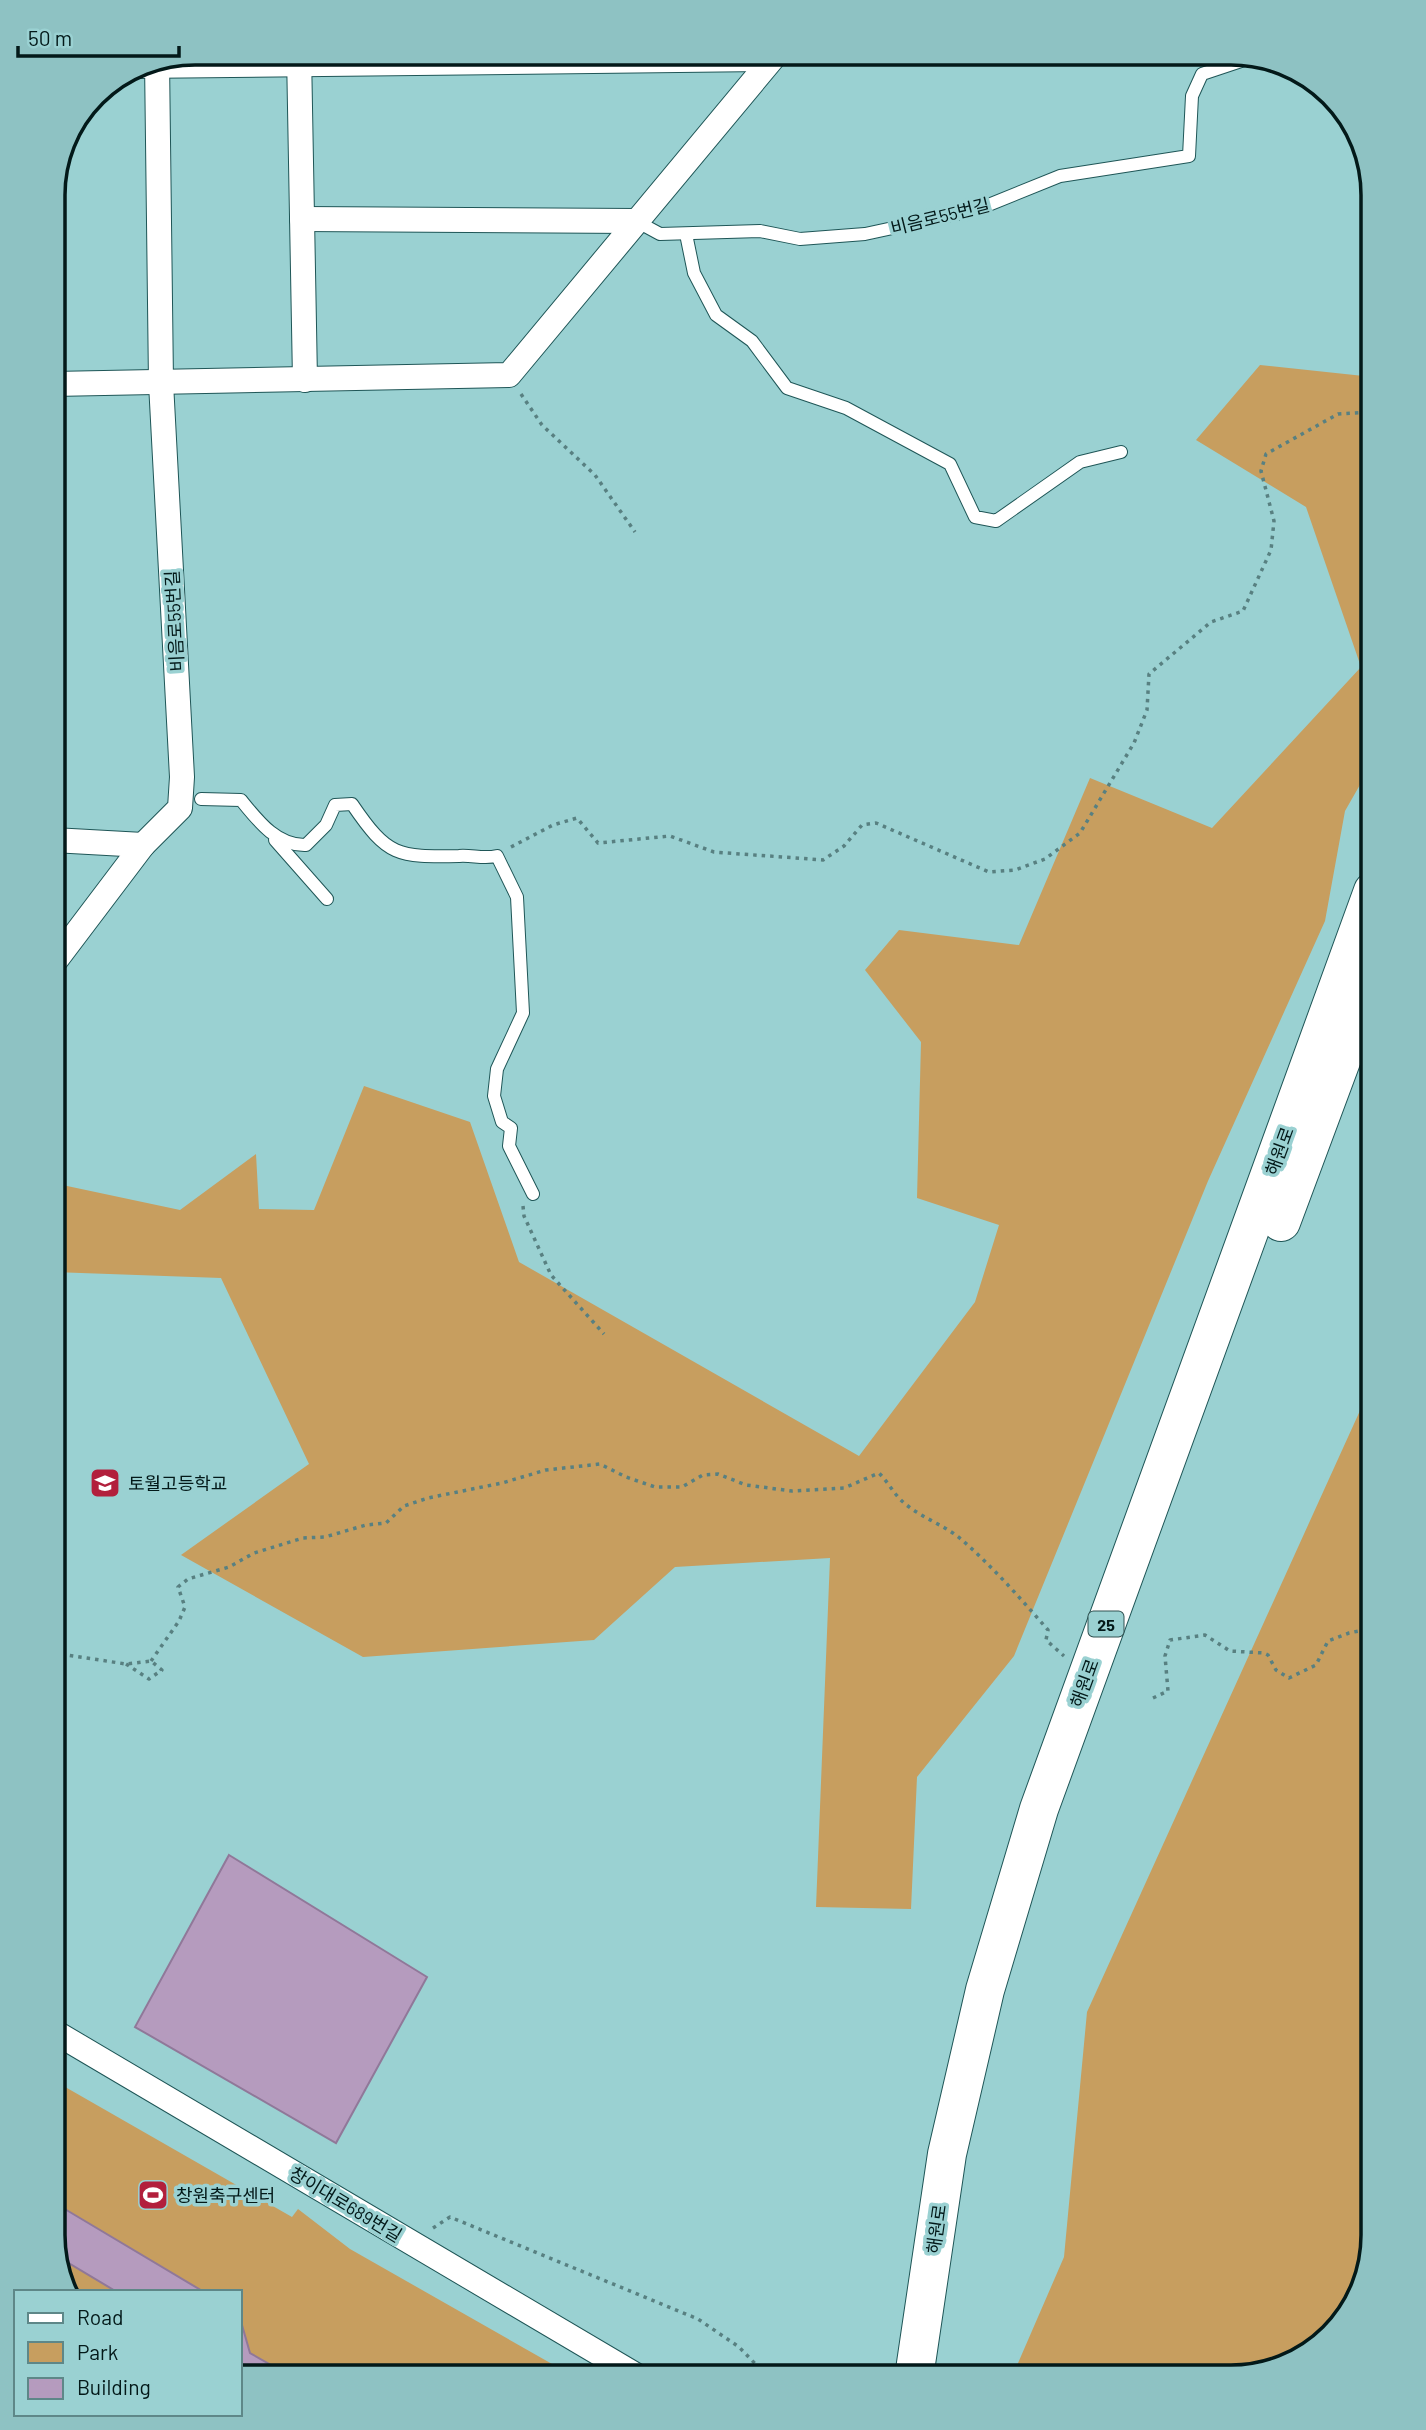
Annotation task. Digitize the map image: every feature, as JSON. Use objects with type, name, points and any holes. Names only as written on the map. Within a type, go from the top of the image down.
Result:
[{"type":"highway","name":"해원로","points":[[916,2365],[947,2154],[985,1990],[1038,1809],[1361,927]]},
{"type":"highway","name":"해원로","points":[[942,2365],[973,2133],[1055,1825],[1361,1010]]},
{"type":"street","points":[[299,65],[304,380]]},
{"type":"street","points":[[65,384],[509,375],[766,65]]},
{"type":"street","name":"비음로55번길","points":[[65,948],[143,845],[180,808],[182,777],[162,383],[150,73]]},
{"type":"street","name":"비음로55번길","points":[[302,219],[636,221]]},
{"type":"street","points":[[182,777],[201,799]]},
{"type":"street","points":[[65,841],[143,845]]},
{"type":"street","name":"창이대로689번길","points":[[65,2039],[619,2365]]},
{"type":"lane","name":"비음로55번길","points":[[636,221],[660,234],[760,231],[800,239],[865,234],[976,210],[1060,176],[1189,156],[1192,96],[1202,74],[1230,65]]},
{"type":"lane","points":[[686,234],[694,273],[716,315],[752,341],[787,388],[846,408],[950,464],[975,517],[996,520],[1080,462],[1121,452]]},
{"type":"lane","points":[[201,799],[241,800],[327,899]]},
{"type":"lane","points":[[263,827],[292,846],[306,845],[326,825],[335,805],[352,804],[369,830],[397,853],[420,856],[497,856],[517,897],[523,1013],[497,1069],[494,1096],[502,1122],[512,1128],[509,1146],[533,1194]]},
{"type":"path","points":[[509,375],[541,425],[595,475],[635,532]]},
{"type":"path","points":[[520,842],[553,825],[577,818],[598,843],[670,836],[714,852],[823,860],[844,846],[862,825],[876,823],[989,872],[1015,870],[1045,859],[1080,833],[1134,743],[1147,710],[1149,674],[1211,622],[1243,611],[1270,550],[1274,521],[1261,471],[1266,454],[1338,414],[1361,413]]},
{"type":"path","points":[[519,1165],[524,1216],[551,1275],[604,1334]]},
{"type":"path","points":[[151,1661],[179,1621],[185,1607],[178,1587],[188,1579],[229,1566],[254,1553],[303,1538],[325,1537],[366,1525],[386,1523],[404,1506],[428,1497],[502,1483],[546,1470],[600,1465],[655,1487],[682,1488],[703,1475],[718,1474],[746,1485],[775,1490],[844,1488],[879,1474],[892,1486],[901,1500],[925,1518],[960,1538],[1019,1597],[1048,1630],[1046,1640],[1066,1657]]},
{"type":"path","points":[[1153,1698],[1168,1691],[1165,1656],[1170,1640],[1205,1635],[1230,1651],[1264,1653],[1268,1655],[1276,1670],[1289,1678],[1316,1665],[1328,1641],[1361,1631]]},
{"type":"path","points":[[65,1655],[126,1664],[151,1661],[162,1670],[149,1679],[126,1664]]},
{"type":"path","points":[[432,2230],[450,2217],[698,2319],[739,2347],[756,2365]]},
{"type":"green space","points":[[1260,365],[1361,376],[1361,667],[1306,507],[1196,440]]},
{"type":"green space","points":[[1361,667],[1361,783],[1345,811],[1325,921],[1208,1181],[1014,1656],[917,1777],[911,1909],[816,1907],[830,1558],[675,1567],[594,1640],[363,1657],[181,1555],[309,1464],[221,1278],[65,1272],[65,1186],[180,1210],[256,1154],[259,1209],[314,1210],[364,1086],[470,1122],[519,1262],[859,1456],[975,1302],[999,1225],[917,1198],[921,1042],[865,970],[899,930],[1019,945],[1090,778],[1212,828]]},
{"type":"green space","points":[[1361,1408],[1360,2253],[1357,2269],[1344,2300],[1329,2321],[1304,2343],[1273,2358],[1240,2365],[1017,2365],[1064,2257],[1087,2012]]},
{"type":"green space","name":"창원축구센터","points":[[65,2087],[292,2217],[298,2209],[350,2249],[554,2365],[242,2365],[242,2290],[77,2290],[67,2261],[65,2244]]},
{"type":"building","points":[[229,1855],[427,1977],[336,2143],[135,2027]]},
{"type":"building","points":[[65,2209],[201,2290],[114,2290],[67,2262]]},
{"type":"building","points":[[242,2325],[250,2353],[271,2365],[242,2365]]},
{"type":"place","name":"토월고등학교","points":[[105,1483]]},
{"type":"place","name":"창원축구센터","points":[[153,2195]]}]
